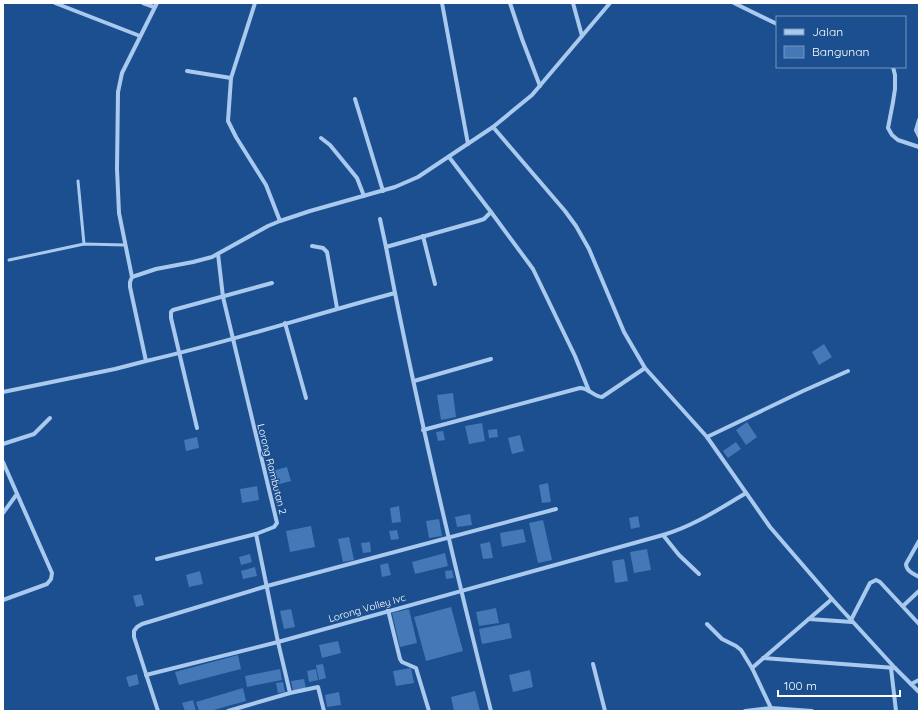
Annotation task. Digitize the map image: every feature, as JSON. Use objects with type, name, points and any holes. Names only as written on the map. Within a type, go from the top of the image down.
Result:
[{"type":"street","points":[[55,3],[140,36]]},
{"type":"street","points":[[143,3],[154,7]]},
{"type":"street","points":[[146,361],[130,287],[132,277],[119,213],[117,169],[118,92],[122,73],[157,3]]},
{"type":"street","points":[[255,3],[232,78],[228,124],[266,185],[280,221]]},
{"type":"street","points":[[442,3],[468,144]]},
{"type":"street","points":[[510,3],[540,86]]},
{"type":"street","points":[[573,3],[582,36]]},
{"type":"street","points":[[132,277],[136,274],[156,269],[201,260],[218,254],[268,226],[280,221],[399,186],[418,177],[493,128],[532,95],[610,3]]},
{"type":"street","points":[[734,3],[776,24]]},
{"type":"street","points":[[893,68],[895,89],[888,128],[892,135],[898,140],[919,147]]},
{"type":"street","points":[[188,71],[232,78]]},
{"type":"street","points":[[355,99],[383,191]]},
{"type":"street","points":[[919,120],[916,130],[919,136]]},
{"type":"street","points":[[493,128],[565,211],[576,226],[589,249],[624,332],[645,368],[707,438],[770,527],[893,668],[919,692]]},
{"type":"street","points":[[321,138],[330,146],[357,178],[364,196]]},
{"type":"street","points":[[449,157],[533,269],[575,356],[589,391]]},
{"type":"street","points":[[386,246],[482,220],[491,212]]},
{"type":"street","points":[[380,219],[423,430],[491,711]]},
{"type":"street","points":[[423,236],[435,284]]},
{"type":"street","points":[[312,246],[323,248],[327,252],[338,308]]},
{"type":"street","name":"Lorong Rambutan 2","points":[[158,559],[256,534],[276,526],[277,520],[223,297],[218,254]]},
{"type":"street","points":[[197,428],[171,318],[171,312],[173,310],[272,283]]},
{"type":"street","points":[[3,392],[114,370],[146,361],[180,354],[395,292]]},
{"type":"street","points":[[286,323],[306,398]]},
{"type":"street","points":[[414,381],[491,359]]},
{"type":"street","points":[[423,430],[580,388],[583,388],[599,397],[605,396],[645,368]]},
{"type":"street","points":[[707,438],[803,391],[848,371]]},
{"type":"street","points":[[3,444],[34,434],[50,418]]},
{"type":"street","points":[[3,462],[52,573],[52,577],[49,582],[44,585],[3,600]]},
{"type":"street","name":"Lorong Volley Ivc","points":[[146,675],[278,642],[388,610],[663,535],[695,523],[746,493]]},
{"type":"street","points":[[3,512],[17,494]]},
{"type":"street","points":[[158,711],[134,637],[134,631],[137,626],[267,586],[556,509]]},
{"type":"street","points":[[256,534],[290,693]]},
{"type":"street","points":[[663,535],[698,574]]},
{"type":"street","points":[[919,541],[906,564],[906,568],[919,577]]},
{"type":"street","points":[[851,621],[870,583],[876,580],[880,582],[919,624]]},
{"type":"street","points":[[903,606],[919,591]]},
{"type":"street","points":[[752,668],[832,599]]},
{"type":"street","points":[[388,610],[400,659],[402,662],[416,668],[429,711]]},
{"type":"street","points":[[809,619],[851,621]]},
{"type":"street","points":[[707,624],[722,639],[741,650],[752,668],[770,708]]},
{"type":"street","points":[[763,658],[893,668]]},
{"type":"street","points":[[593,664],[605,711]]},
{"type":"street","points":[[893,668],[896,711]]},
{"type":"street","points":[[911,684],[919,680]]},
{"type":"street","points":[[228,711],[318,686],[324,711]]},
{"type":"street","points":[[745,711],[770,708],[812,711]]},
{"type":"lane","points":[[78,181],[84,244]]},
{"type":"lane","points":[[9,260],[84,244],[125,245]]},
{"type":"building","points":[[824,344],[832,357],[819,365],[812,352]]},
{"type":"building","points":[[453,393],[456,417],[441,420],[437,395]]},
{"type":"building","points":[[747,422],[757,437],[746,445],[736,430]]},
{"type":"building","points":[[482,423],[485,441],[469,444],[465,426]]},
{"type":"building","points":[[497,429],[498,437],[489,438],[488,430]]},
{"type":"building","points":[[443,431],[445,440],[438,441],[436,432]]},
{"type":"building","points":[[520,435],[524,451],[512,454],[508,438]]},
{"type":"building","points":[[197,437],[199,448],[186,451],[184,440]]},
{"type":"building","points":[[736,442],[741,449],[728,458],[723,451]]},
{"type":"building","points":[[287,467],[291,481],[276,485],[272,471]]},
{"type":"building","points":[[548,483],[551,502],[542,503],[539,485]]},
{"type":"building","points":[[257,486],[259,500],[242,503],[240,489]]},
{"type":"building","points":[[399,506],[401,522],[392,523],[390,508]]},
{"type":"building","points":[[470,514],[472,525],[457,527],[455,517]]},
{"type":"building","points":[[638,516],[640,527],[631,529],[629,518]]},
{"type":"building","points":[[439,519],[442,536],[429,538],[426,521]]},
{"type":"building","points":[[543,520],[552,560],[538,563],[529,523]]},
{"type":"building","points":[[311,526],[315,547],[290,552],[286,531]]},
{"type":"building","points":[[523,529],[526,542],[502,547],[500,533]]},
{"type":"building","points":[[397,530],[399,539],[391,540],[389,531]]},
{"type":"building","points":[[349,537],[354,560],[343,562],[338,539]]},
{"type":"building","points":[[370,542],[371,552],[363,553],[361,543]]},
{"type":"building","points":[[490,542],[493,558],[483,559],[480,544]]},
{"type":"building","points":[[647,549],[651,570],[634,573],[630,552]]},
{"type":"building","points":[[445,553],[448,566],[415,574],[412,562]]},
{"type":"building","points":[[250,554],[252,562],[241,565],[239,557]]},
{"type":"building","points":[[624,559],[628,581],[615,583],[612,561]]},
{"type":"building","points":[[388,563],[391,575],[382,577],[380,565]]},
{"type":"building","points":[[255,567],[257,576],[243,579],[241,571]]},
{"type":"building","points":[[452,570],[454,578],[446,579],[445,571]]},
{"type":"building","points":[[200,571],[203,584],[189,587],[186,575]]},
{"type":"building","points":[[141,594],[144,605],[136,607],[133,596]]},
{"type":"building","points":[[451,607],[463,651],[426,661],[414,617]]},
{"type":"building","points":[[496,608],[499,623],[479,626],[476,612]]},
{"type":"building","points":[[291,609],[295,627],[284,629],[280,611]]},
{"type":"building","points":[[409,609],[417,643],[400,647],[392,613]]},
{"type":"building","points":[[509,623],[512,638],[482,644],[479,629]]},
{"type":"building","points":[[338,641],[341,653],[322,658],[319,645]]},
{"type":"building","points":[[238,655],[241,669],[179,685],[175,672]]},
{"type":"building","points":[[323,664],[326,678],[319,680],[316,665]]},
{"type":"building","points":[[411,668],[414,683],[396,686],[393,671]]},
{"type":"building","points":[[280,669],[282,680],[247,687],[245,676]]},
{"type":"building","points":[[316,669],[318,680],[309,682],[307,671]]},
{"type":"building","points":[[530,670],[533,687],[513,692],[509,675]]},
{"type":"building","points":[[137,674],[139,684],[129,687],[126,677]]},
{"type":"building","points":[[304,679],[306,688],[293,691],[291,681]]},
{"type":"building","points":[[283,682],[285,692],[278,693],[276,683]]},
{"type":"building","points":[[243,688],[246,701],[210,711],[199,711],[196,702]]},
{"type":"building","points":[[475,691],[480,711],[454,711],[451,697]]},
{"type":"building","points":[[339,692],[341,705],[327,707],[325,695]]},
{"type":"building","points":[[193,700],[196,711],[185,711],[182,703]]}]
